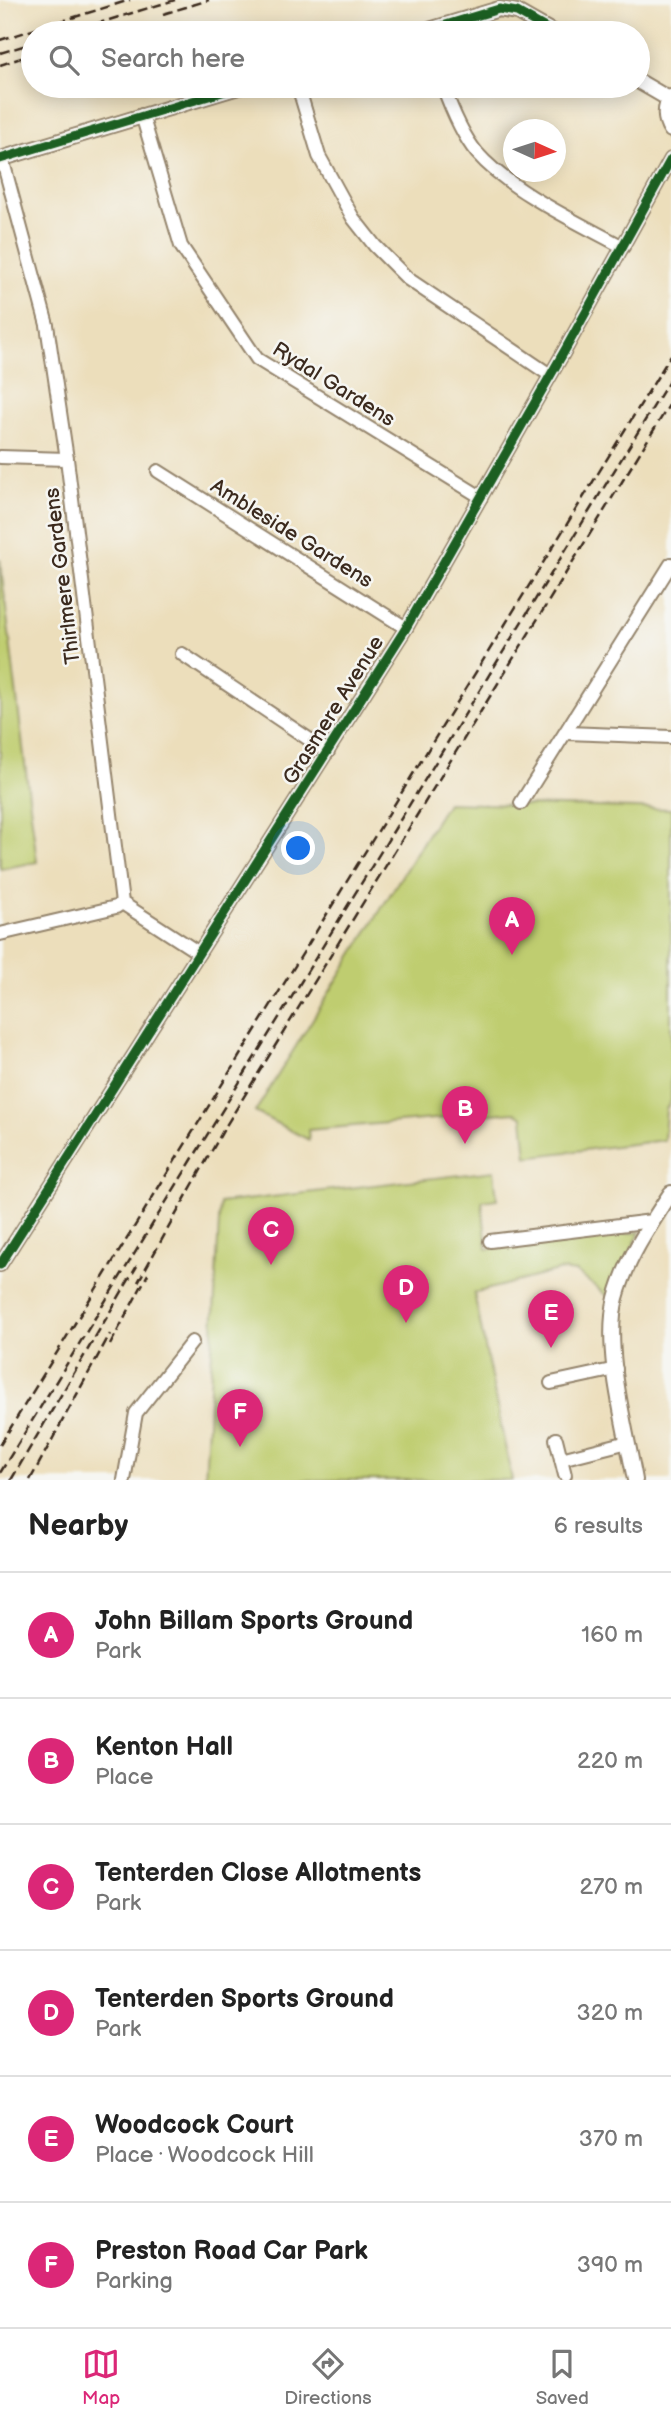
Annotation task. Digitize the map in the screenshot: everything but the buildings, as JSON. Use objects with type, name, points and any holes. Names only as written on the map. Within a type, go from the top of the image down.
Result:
[{"type":"street","points":[[462,21],[499,9],[517,12],[533,21]]},
{"type":"street","points":[[650,87],[670,98],[666,115],[671,130]]},
{"type":"street","points":[[1,158],[201,98]]},
{"type":"street","points":[[302,98],[320,156],[353,218],[375,246],[408,279],[550,375]]},
{"type":"street","points":[[448,98],[457,120],[477,153],[537,200],[623,247]]},
{"type":"street","name":"Rydal Gardens","points":[[142,115],[181,246],[257,359],[481,497]]},
{"type":"street","name":"Thirlmere Gardens","points":[[1,158],[47,325],[67,458],[122,903]]},
{"type":"street","name":"Grasmere Avenue","points":[[0,1265],[406,628],[671,159]]},
{"type":"street","points":[[0,457],[67,458]]},
{"type":"street","name":"Ambleside Gardens","points":[[158,471],[406,628]]},
{"type":"street","points":[[521,803],[671,564]]},
{"type":"street","points":[[182,654],[328,752]]},
{"type":"street","points":[[567,733],[671,737]]},
{"type":"street","points":[[0,934],[116,907],[122,903],[199,953]]},
{"type":"street","points":[[635,1480],[615,1369],[612,1329],[616,1298],[632,1258],[671,1193]]},
{"type":"street","points":[[490,1241],[652,1221]]},
{"type":"street","points":[[124,1480],[136,1413],[192,1342]]},
{"type":"street","points":[[551,1383],[615,1369]]},
{"type":"street","points":[[556,1439],[565,1475]]},
{"type":"street","points":[[561,1459],[628,1442]]},
{"type":"green space","points":[[0,559],[37,862],[0,869]]},
{"type":"green space","points":[[447,803],[671,809],[671,1101],[666,1109],[664,1140],[527,1157],[523,1117],[514,1112],[308,1130],[309,1140],[255,1112]]},
{"type":"green space","points":[[494,1171],[497,1199],[482,1201],[487,1249],[640,1232],[609,1297],[576,1272],[561,1270],[474,1293],[512,1480],[205,1480],[220,1203]]},
{"type":"railway","points":[[62,21],[130,0]]},
{"type":"railway","points":[[106,21],[175,0]]},
{"type":"railway","points":[[163,14],[209,0]]},
{"type":"railway","points":[[0,40],[21,34]]},
{"type":"railway","points":[[0,53],[21,47]]},
{"type":"railway","points":[[0,65],[21,58]]},
{"type":"railway","points":[[0,1445],[671,355]]},
{"type":"railway","points":[[0,1473],[671,378]]},
{"type":"railway","points":[[138,1282],[224,1129],[671,402]]},
{"type":"railway","points":[[11,1480],[137,1266]]},
{"type":"railway","points":[[110,1345],[148,1274]]},
{"type":"railway","points":[[30,1480],[110,1334]]},
{"type":"cycle path","points":[[459,21],[499,9],[517,12],[533,21]]},
{"type":"cycle path","points":[[0,159],[202,98]]},
{"type":"cycle path","points":[[0,1265],[406,628],[671,159]]},
{"type":"place","name":"John Billam Sports Ground","points":[[512,955]]},
{"type":"place","name":"Kenton Hall","points":[[465,1144]]},
{"type":"place","name":"Tenterden Close Allotments","points":[[271,1265]]},
{"type":"place","name":"Tenterden Sports Ground","points":[[406,1323]]},
{"type":"place","name":"Woodcock Court","points":[[551,1348]]},
{"type":"place","name":"Preston Road Car Park","points":[[240,1447]]}]
